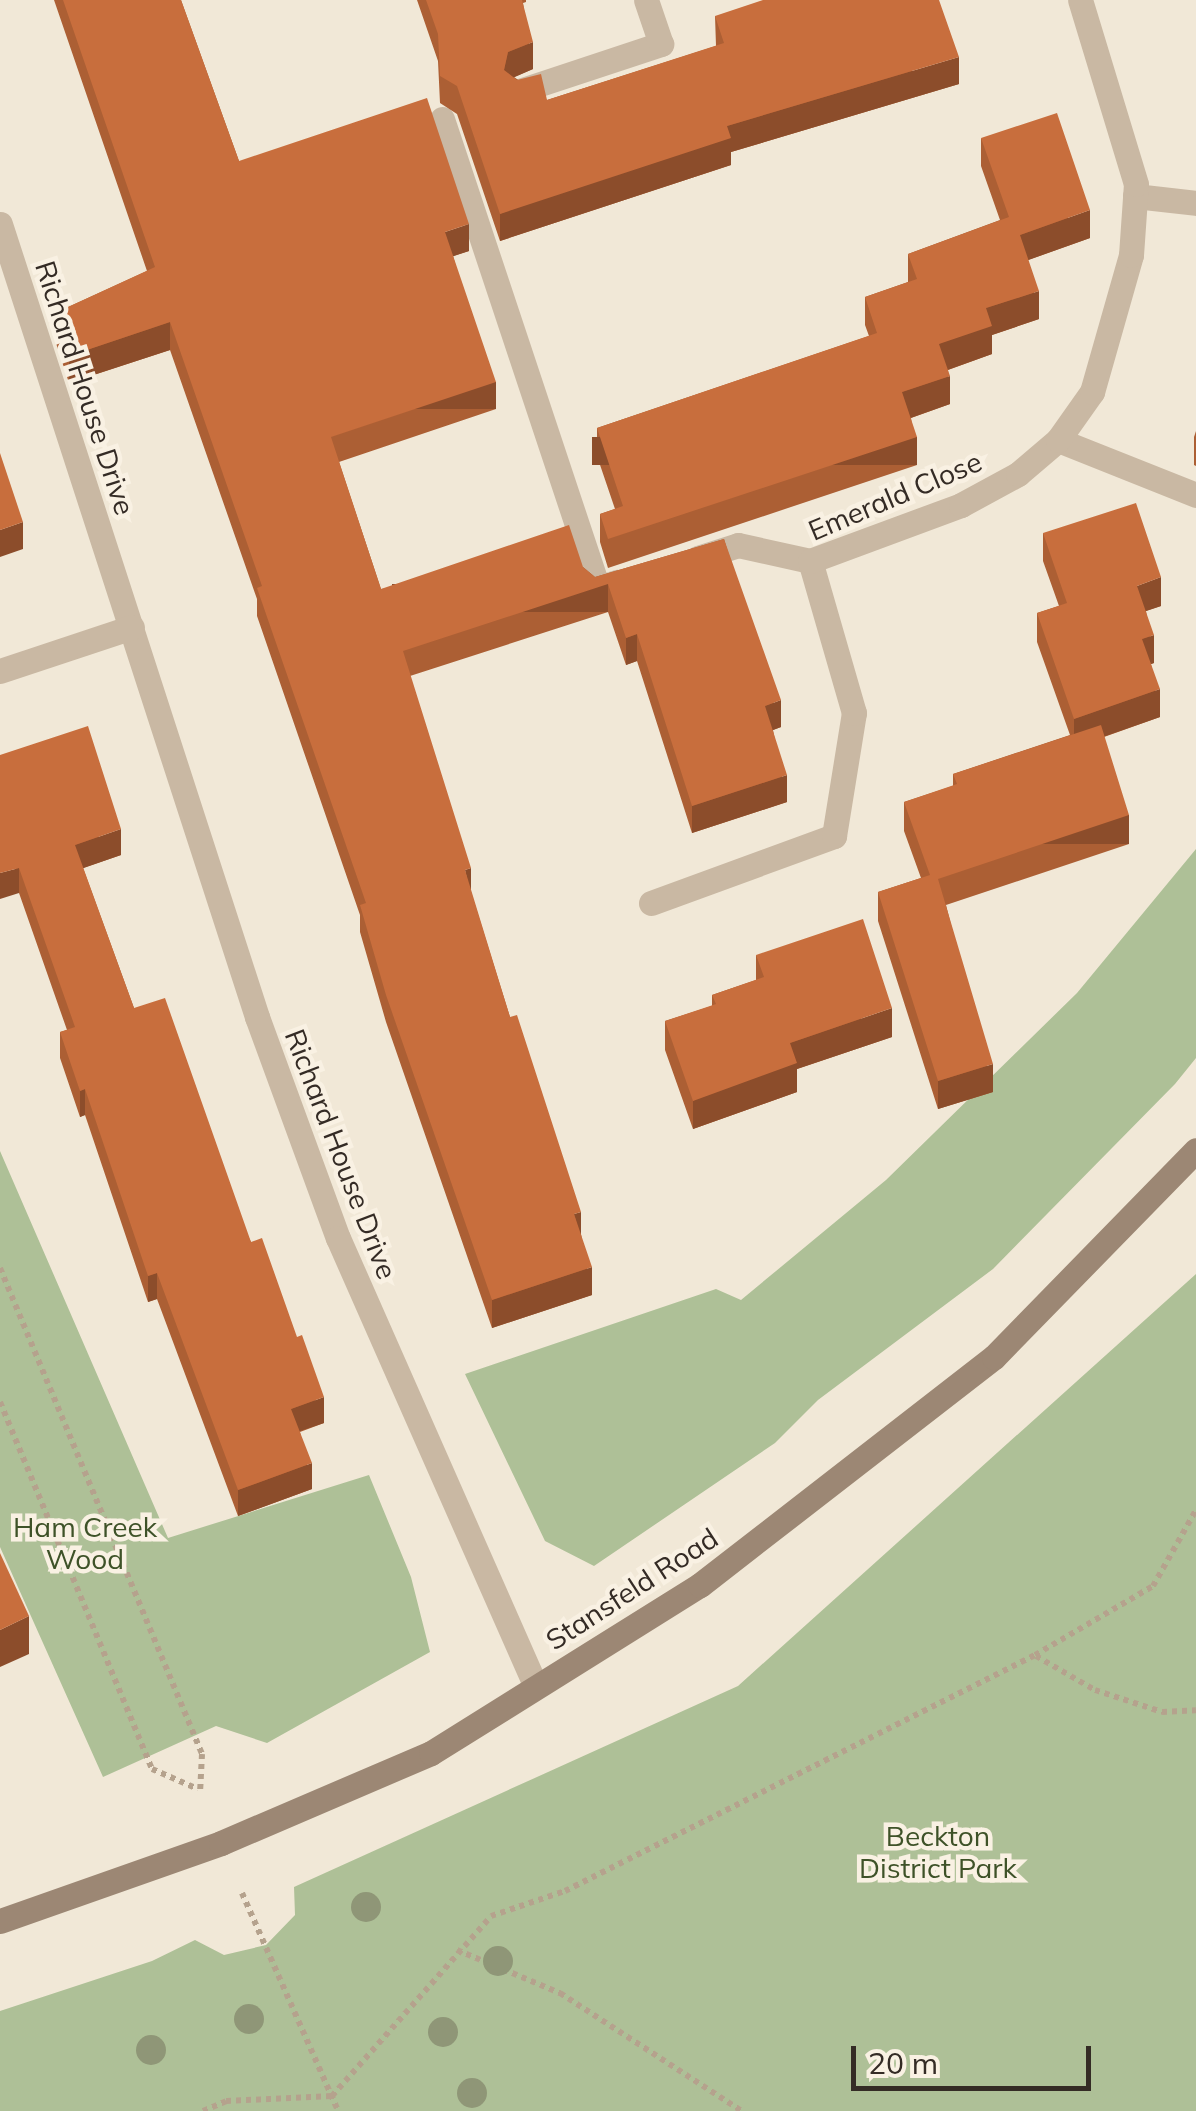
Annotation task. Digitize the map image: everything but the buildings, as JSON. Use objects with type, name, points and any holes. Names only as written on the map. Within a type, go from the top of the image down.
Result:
[{"type":"street","points":[[520,90],[661,44],[646,0]]},
{"type":"street","name":"Emerald Close","points":[[650,903],[834,836],[854,713],[810,561],[961,505],[1018,474],[1058,440],[1092,392],[1132,255],[1135,196],[1080,0]]},
{"type":"street","points":[[442,119],[598,588],[738,546],[810,561]]},
{"type":"street","points":[[1135,196],[1196,203]]},
{"type":"street","name":"Richard House Drive","points":[[0,224],[256,1017],[338,1238],[536,1686]]},
{"type":"street","points":[[1058,440],[1196,495]]},
{"type":"street","points":[[0,672],[132,628]]},
{"type":"street","name":"Stansfeld Road","points":[[0,1921],[221,1843],[430,1753],[700,1585],[994,1358],[1196,1150]]},
{"type":"path","points":[[0,1268],[202,1754],[198,1788],[152,1769],[0,1402]]},
{"type":"path","points":[[203,2111],[226,2101],[332,2096],[491,1916],[565,1891],[1035,1655],[1152,1586],[1196,1510]]},
{"type":"path","points":[[1035,1655],[1095,1690],[1162,1712],[1196,1710]]},
{"type":"path","points":[[238,1883],[338,2111]]},
{"type":"path","points":[[458,1950],[560,1992],[742,2111]]},
{"type":"green space","points":[[1196,849],[1196,1058],[1175,1084],[993,1269],[818,1400],[775,1443],[594,1566],[545,1541],[465,1374],[716,1289],[741,1300],[886,1180],[1077,993]]},
{"type":"green space","name":"Ham Creek Wood","points":[[0,1151],[168,1538],[369,1475],[411,1577],[430,1652],[267,1743],[216,1726],[103,1777],[0,1547]]},
{"type":"green space","name":"Beckton District Park","points":[[1196,1274],[1196,2111],[0,2111],[0,2011],[152,1961],[195,1940],[224,1955],[266,1945],[295,1915],[294,1887],[738,1686]]}]
